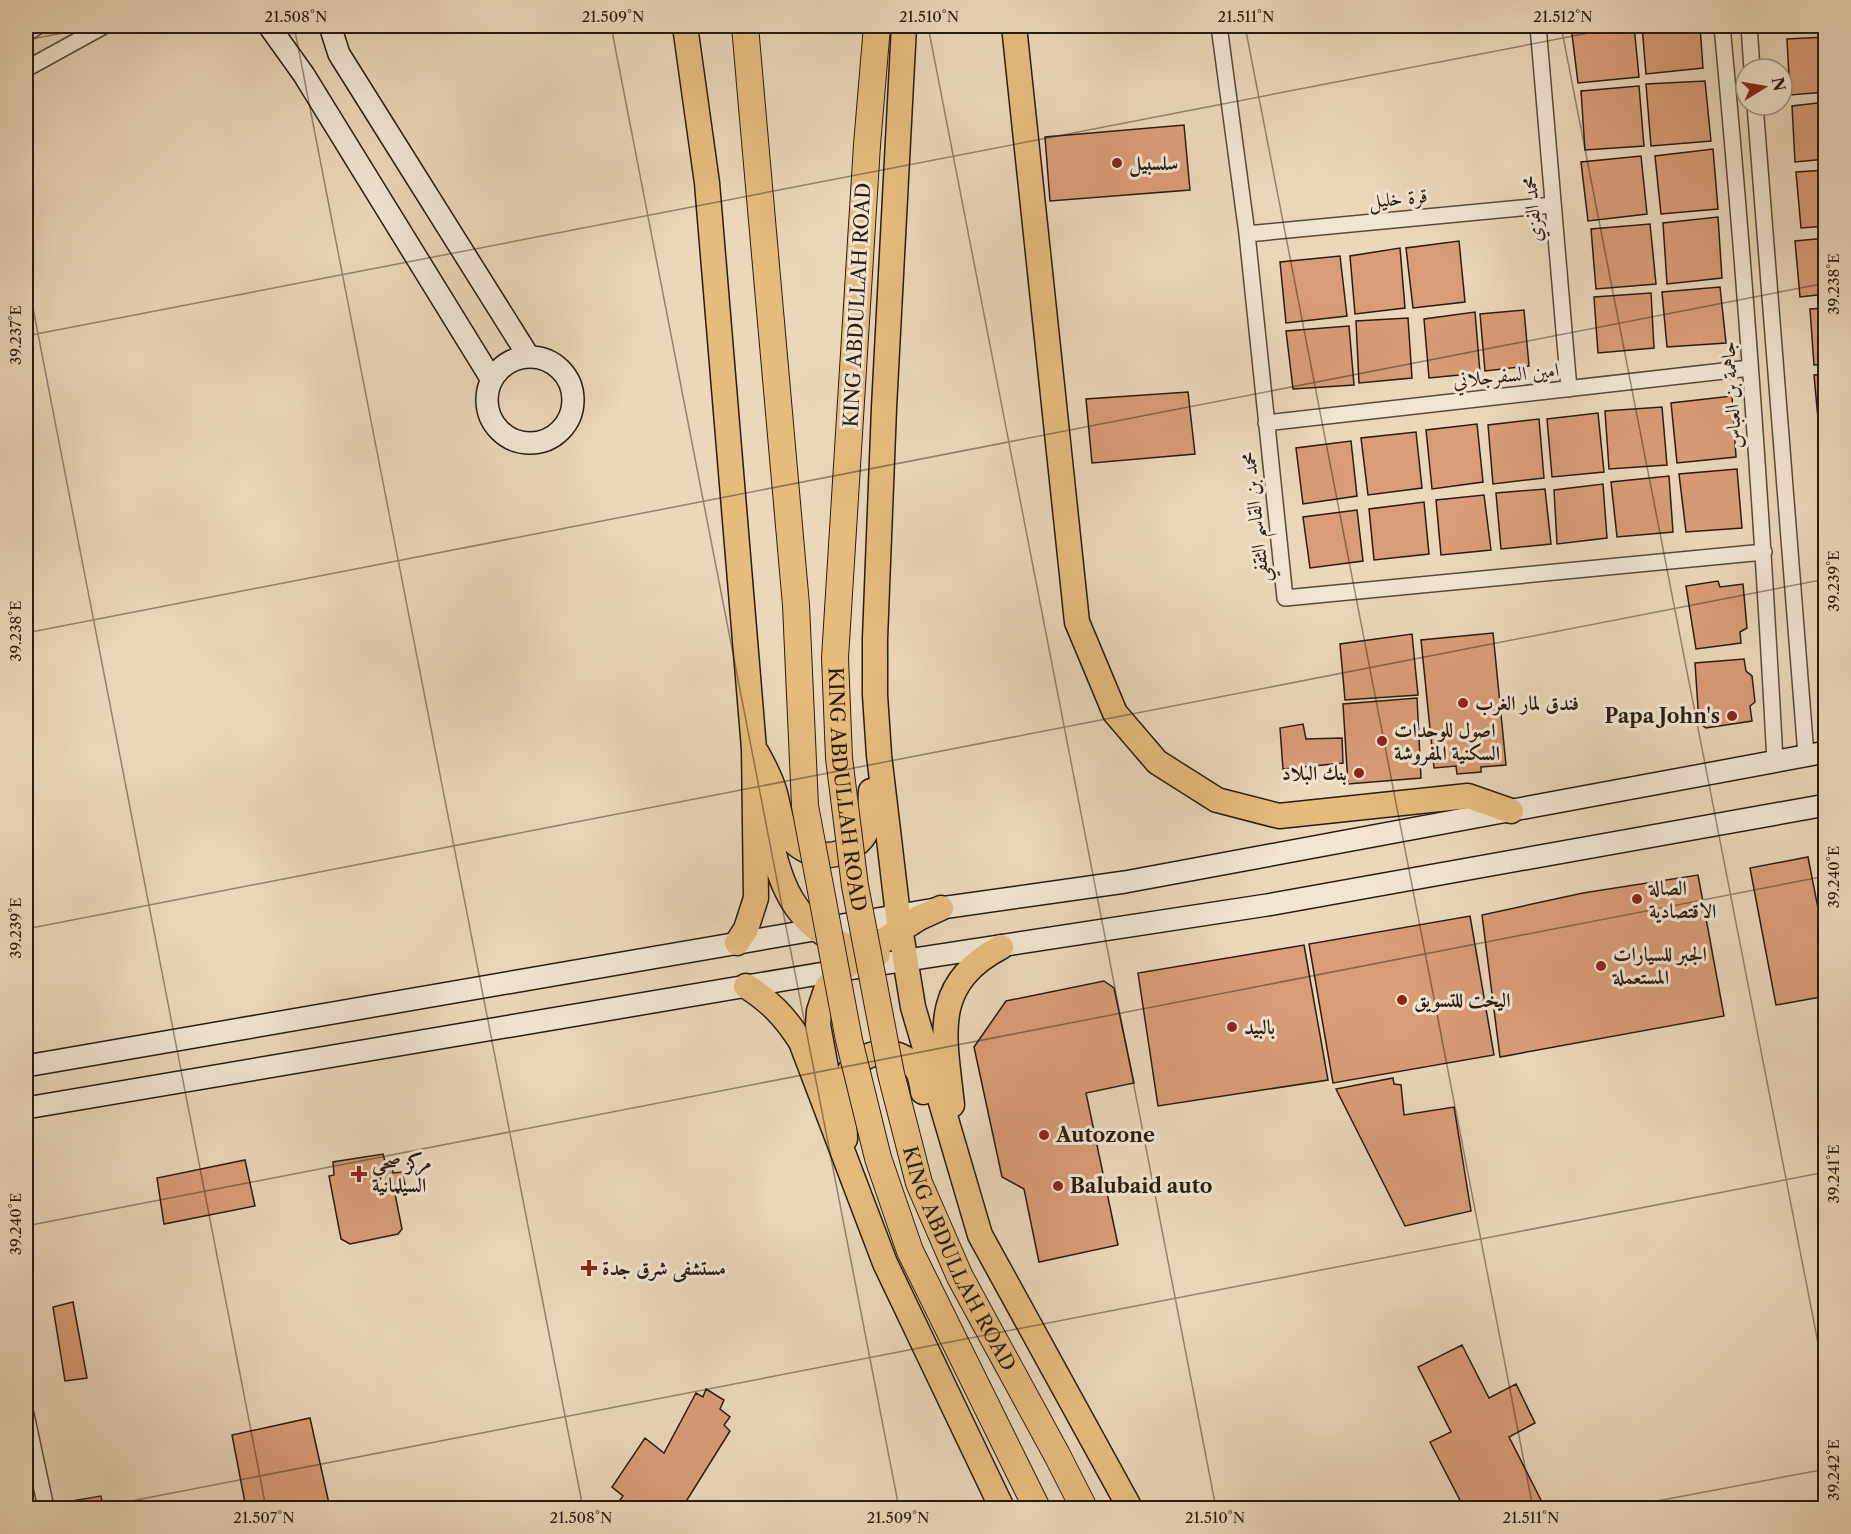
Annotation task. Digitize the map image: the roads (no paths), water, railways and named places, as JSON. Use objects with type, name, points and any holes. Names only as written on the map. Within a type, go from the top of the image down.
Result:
[{"type":"highway","name":"KING ABDULLAH ROAD","points":[[745,26],[796,605],[805,806],[849,1040],[878,1158],[910,1251],[1037,1509]]},
{"type":"highway","name":"KING ABDULLAH ROAD","points":[[877,26],[867,145],[836,658],[839,758],[855,886],[891,1074],[918,1183],[960,1277],[1058,1455],[1084,1509]]},
{"type":"main road","points":[[269,26],[304,75],[492,380]]},
{"type":"main road","points":[[330,26],[339,54],[529,357]]},
{"type":"main road","points":[[685,26],[707,183],[754,749],[756,898],[746,929],[737,943]]},
{"type":"main road","points":[[904,26],[884,408],[875,639],[875,695],[879,755],[899,923],[913,1007],[980,1235],[1130,1509]]},
{"type":"main road","points":[[1014,26],[1077,622],[1115,713],[1157,762],[1217,800],[1279,816],[1468,796],[1511,811]]},
{"type":"main road","points":[[529,357],[540,358],[559,368],[571,387],[573,398],[568,420],[553,436],[532,443],[520,442],[501,431],[489,413],[487,401],[488,390],[498,370],[507,363],[529,357]]},
{"type":"main road","points":[[754,749],[773,786],[781,818],[790,838],[807,851],[828,855],[838,854],[856,844],[868,827],[872,817],[871,793],[879,755]]},
{"type":"main road","points":[[754,749],[774,860],[779,876],[795,905],[818,929],[842,944],[906,961]]},
{"type":"main road","points":[[26,1066],[818,929],[899,923],[941,908],[1125,882],[1816,753]]},
{"type":"main road","points":[[26,1108],[842,970],[1267,905],[1826,806]]},
{"type":"main road","points":[[846,1160],[818,1025],[819,1011],[824,993],[833,978],[899,923]]},
{"type":"main road","points":[[960,1167],[944,1034],[947,1010],[957,985],[965,973],[976,962],[1000,947]]},
{"type":"main road","points":[[747,986],[782,1014],[801,1042],[885,1263],[1002,1509]]},
{"type":"main road","points":[[846,1160],[844,1090],[846,1080],[854,1065],[861,1060],[877,1053],[887,1053],[905,1058],[919,1072],[935,1134],[946,1152],[960,1167]]},
{"type":"street","points":[[26,34],[38,26]]},
{"type":"street","points":[[26,69],[104,26]]},
{"type":"street","name":"محمد بن القاسم الثقفي","points":[[1219,26],[1247,234],[1285,598],[1764,552]]},
{"type":"street","name":"محمد الفزي","points":[[1538,26],[1569,389]]},
{"type":"street","name":"جاهمة بن العباس","points":[[1722,26],[1764,552],[1775,761]]},
{"type":"street","points":[[1749,26],[1751,57]]},
{"type":"street","points":[[1756,117],[1816,753]]},
{"type":"street","name":"قرة خليل","points":[[1247,234],[1553,205]]},
{"type":"street","name":"امين السفرجلاني","points":[[1266,423],[1750,368]]},
{"type":"street","points":[[26,1414],[46,1509]]},
{"type":"place","name":"سلسبيل","points":[[1117,163]]},
{"type":"place","name":"فندق لمار الغرب","points":[[1463,703]]},
{"type":"place","name":"Papa John's","points":[[1732,716]]},
{"type":"place","name":"اصول للوحدات السكنية المفروشة","points":[[1382,741]]},
{"type":"place","name":"بنك البلاد","points":[[1359,773]]},
{"type":"place","name":"الصالة الاقتصادية","points":[[1637,899]]},
{"type":"place","name":"الجبر للسيارات المستعملة","points":[[1601,966]]},
{"type":"place","name":"اليخت للتسويق","points":[[1402,1000]]},
{"type":"place","name":"بالبيد","points":[[1232,1027]]},
{"type":"place","name":"Autozone","points":[[1044,1135]]},
{"type":"place","name":"مركز صحي السيلمانية","points":[[359,1174]]},
{"type":"place","name":"Balubaid auto","points":[[1058,1186]]},
{"type":"place","name":"مستشفى شرق جدة","points":[[589,1268]]}]
